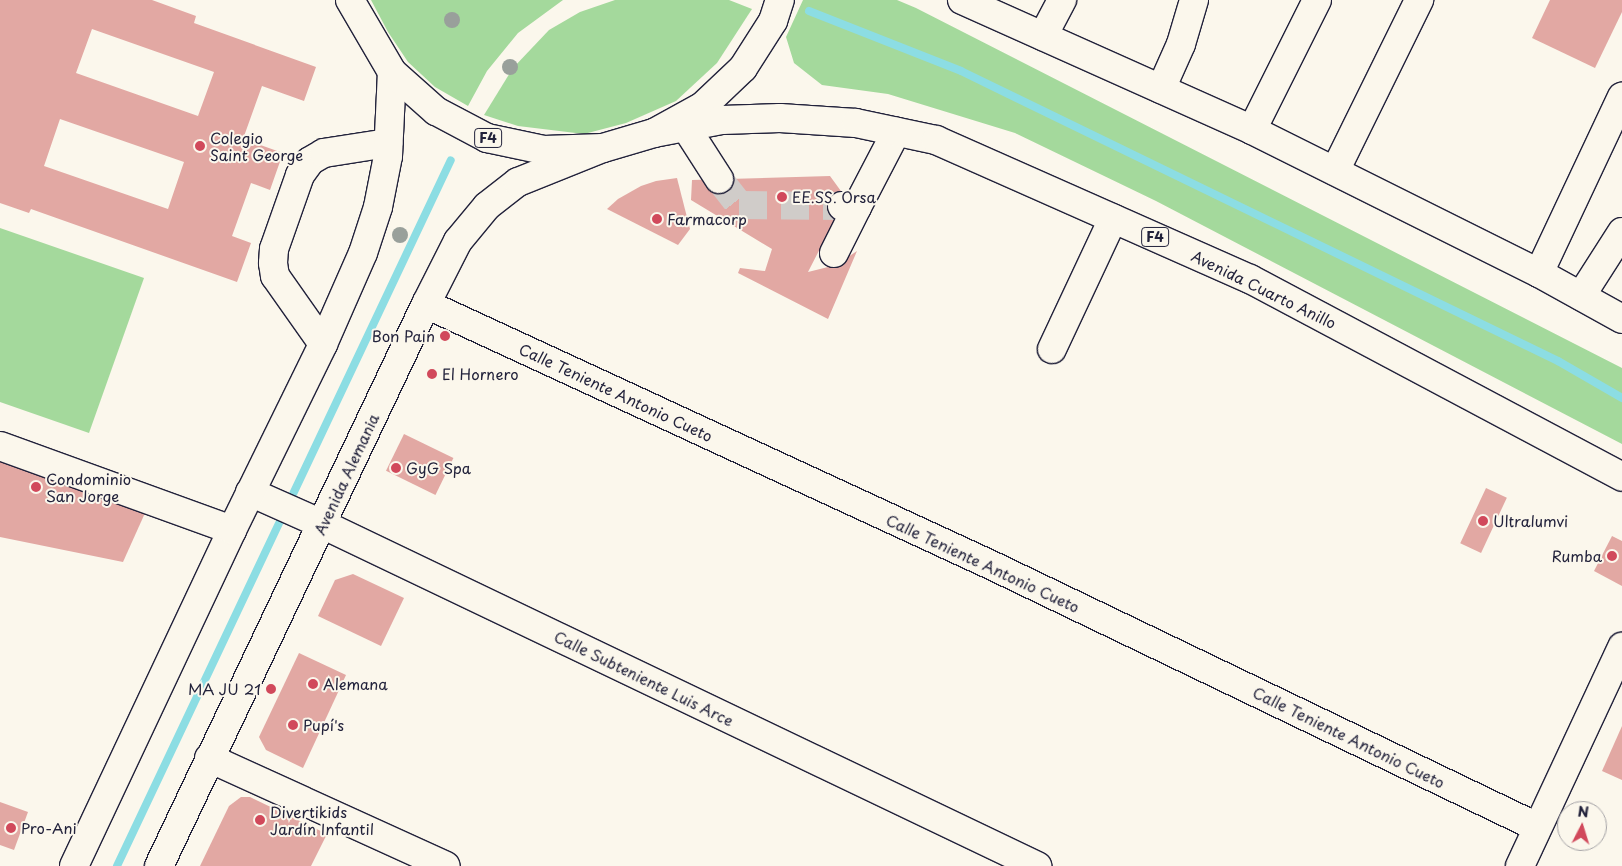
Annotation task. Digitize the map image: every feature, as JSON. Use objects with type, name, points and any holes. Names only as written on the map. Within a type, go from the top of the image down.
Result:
[{"type":"main road","points":[[962,0],[1252,130],[1538,272],[1622,319]]},
{"type":"main road","points":[[1043,36],[1062,0]]},
{"type":"main road","points":[[1161,89],[1181,44],[1194,0]]},
{"type":"main road","points":[[1252,130],[1317,0]]},
{"type":"main road","points":[[1335,171],[1419,0]]},
{"type":"main road","name":"F4","points":[[350,2],[392,72],[436,111],[488,138],[544,150],[603,148],[654,133],[703,106],[743,68],[776,11]]},
{"type":"main road","points":[[74,866],[232,530],[255,494],[363,253],[378,207],[388,143],[392,72]]},
{"type":"main road","points":[[1538,272],[1622,96]]},
{"type":"main road","name":"Avenida Cuarto Anillo","points":[[654,133],[722,120],[780,118],[856,123],[936,140],[1250,279],[1622,477]]},
{"type":"main road","points":[[685,126],[719,179]]},
{"type":"main road","points":[[834,253],[849,206],[896,132]]},
{"type":"main road","points":[[322,344],[275,276],[273,263],[274,249],[300,175],[310,161],[324,153],[388,143]]},
{"type":"main road","name":"Avenida Alemania","points":[[159,866],[319,523],[458,241],[487,206],[518,182],[603,148]]},
{"type":"main road","points":[[1052,349],[1113,219]]},
{"type":"main road","points":[[1581,296],[1622,232]]},
{"type":"main road","name":"Calle Teniente Antonio Cueto","points":[[426,304],[989,564],[1537,828]]},
{"type":"main road","points":[[0,446],[232,530]]},
{"type":"main road","name":"Calle Subteniente Luis Arce","points":[[255,494],[1037,866]]},
{"type":"main road","points":[[1520,866],[1622,647]]},
{"type":"main road","points":[[210,758],[446,866]]},
{"type":"green space","points":[[371,0],[563,0],[518,33],[487,71],[468,106],[435,87],[408,62],[388,32]]},
{"type":"green space","points":[[615,0],[729,0],[752,9],[717,63],[676,101],[626,123],[584,134],[518,126],[484,115],[513,68],[549,30],[580,12]]},
{"type":"green space","points":[[803,0],[897,0],[916,8],[1622,368],[1622,444],[1156,201],[1015,133],[888,94],[822,85],[794,63],[786,37]]},
{"type":"green space","points":[[0,228],[144,278],[89,433],[0,402]]},
{"type":"building","name":"Colegio Saint George","points":[[0,0],[152,0],[196,16],[194,23],[316,67],[304,101],[262,86],[243,139],[283,153],[270,190],[251,183],[232,236],[251,243],[237,282],[31,209],[29,213],[0,203]],"holes":[[[92,29],[214,72],[198,116],[76,73]],[[60,119],[184,162],[168,209],[44,166]]]},
{"type":"building","points":[[1550,0],[1622,0],[1622,12],[1595,68],[1532,38]]},
{"type":"building","points":[[830,176],[846,198],[808,272],[836,265],[857,251],[828,319],[738,273],[740,268],[765,271],[772,249],[691,200],[692,180]]},
{"type":"building","name":"Farmacorp","points":[[677,178],[690,229],[678,245],[607,209],[618,199],[641,186],[656,181]]},
{"type":"building","points":[[404,434],[453,458],[435,495],[386,471]]},
{"type":"building","name":"Condominio San Jorge","points":[[0,460],[145,513],[123,562],[0,537]]},
{"type":"building","name":"Ultralumvi","points":[[1486,488],[1507,498],[1481,553],[1460,543]]},
{"type":"building","name":"Rumba","points":[[1612,536],[1622,541],[1622,586],[1594,571]]},
{"type":"building","points":[[353,574],[404,598],[381,646],[318,616],[335,580]]},
{"type":"building","points":[[299,653],[346,675],[303,768],[266,750],[259,737]]},
{"type":"building","points":[[1622,726],[1622,780],[1602,771]]},
{"type":"building","name":"Divertikids Jardín Infantil","points":[[241,797],[250,797],[327,834],[311,866],[200,866],[229,806]]},
{"type":"building","name":"Pro-Ani","points":[[0,802],[28,812],[14,850],[0,845]]},
{"type":"waterway","points":[[809,11],[961,71],[1558,361],[1622,398]]},
{"type":"waterway","points":[[293,494],[451,160]]},
{"type":"waterway","points":[[117,866],[279,523]]},
{"type":"tunnel","points":[[719,179],[739,205],[842,206]]},
{"type":"place","name":"Colegio Saint George","points":[[200,146]]},
{"type":"place","name":"EE.SS. Orsa","points":[[782,197]]},
{"type":"place","name":"Farmacorp","points":[[657,219]]},
{"type":"place","name":"Bon Pain","points":[[445,336]]},
{"type":"place","name":"El Hornero","points":[[432,374]]},
{"type":"place","name":"GyG Spa","points":[[396,468]]},
{"type":"place","name":"Condominio San Jorge","points":[[36,487]]},
{"type":"place","name":"Ultralumvi","points":[[1483,521]]},
{"type":"place","name":"Rumba","points":[[1612,556]]},
{"type":"place","name":"Alemana","points":[[313,684]]},
{"type":"place","name":"MA JU 21","points":[[271,689]]},
{"type":"place","name":"Pupí's","points":[[293,725]]},
{"type":"place","name":"Divertikids Jardín Infantil","points":[[260,820]]},
{"type":"place","name":"Pro-Ani","points":[[11,828]]}]
